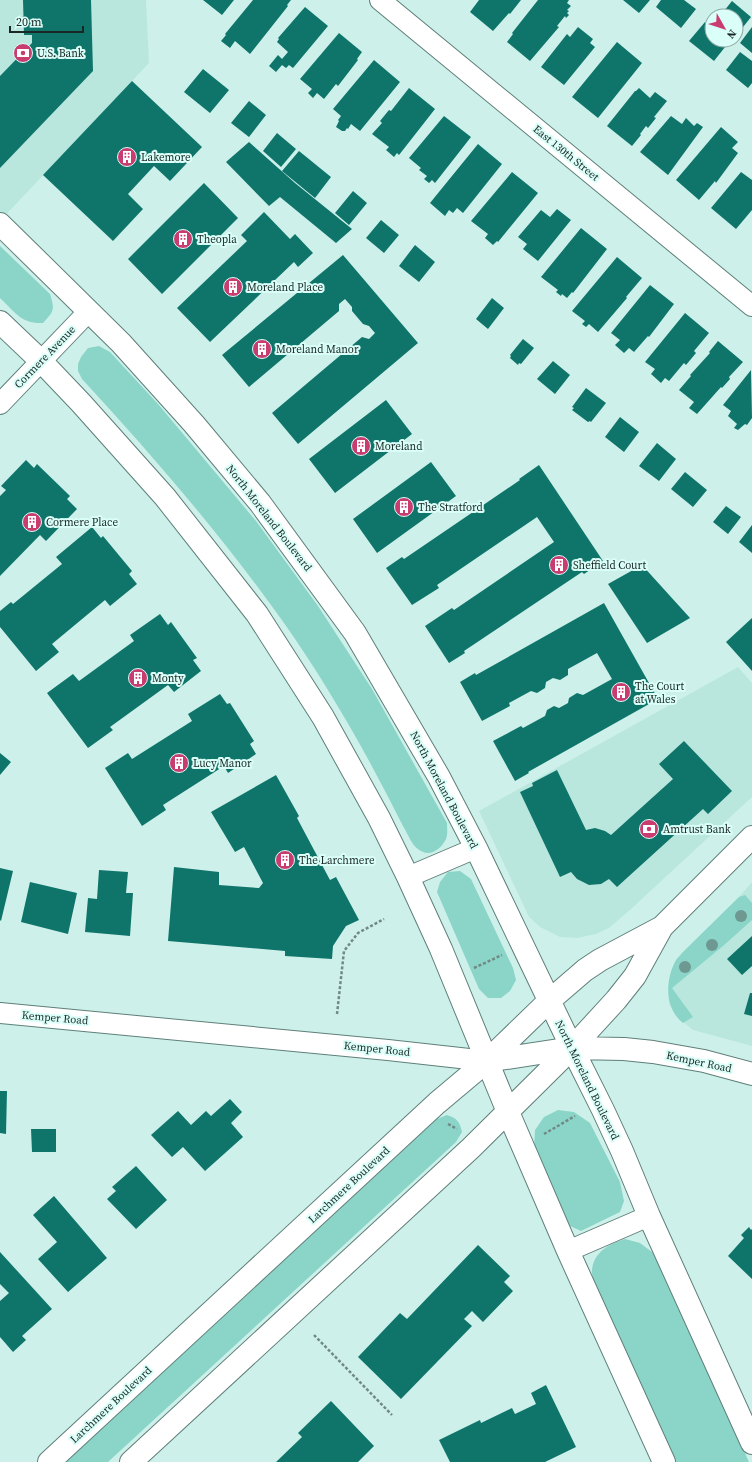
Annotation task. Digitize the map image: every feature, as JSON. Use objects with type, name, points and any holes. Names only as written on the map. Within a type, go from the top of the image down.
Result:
[{"type":"main road","name":"North Moreland Boulevard","points":[[0,224],[89,311],[166,391],[260,503],[355,633],[440,777],[476,848],[619,1144],[649,1216],[752,1443]]},
{"type":"main road","points":[[0,322],[82,403],[165,497],[257,614],[323,717],[379,818],[408,876],[441,949],[508,1112],[568,1251],[664,1462]]},
{"type":"main road","name":"Larchmere Boulevard","points":[[131,1462],[459,1159],[572,1048],[616,1000],[635,976],[662,928],[752,837]]},
{"type":"main road","name":"Larchmere Boulevard","points":[[49,1462],[437,1103],[487,1061],[549,1001],[600,960],[662,928]]},
{"type":"main road","name":"Kemper Road","points":[[487,1061],[572,1048],[624,1049],[653,1052],[704,1061],[752,1074]]},
{"type":"street","name":"East 130th Street","points":[[380,0],[752,306]]},
{"type":"street","name":"Cormere Avenue","points":[[0,404],[89,311]]},
{"type":"street","points":[[408,876],[476,848]]},
{"type":"street","name":"Kemper Road","points":[[0,1013],[380,1049],[487,1061]]},
{"type":"street","points":[[568,1251],[649,1216]]},
{"type":"path","points":[[337,1014],[344,951],[358,933],[384,919]]},
{"type":"path","points":[[472,969],[503,955]]},
{"type":"path","points":[[543,1134],[575,1116]]},
{"type":"path","points":[[314,1335],[392,1415]]},
{"type":"shaded area","points":[[0,0],[146,0],[149,63],[0,221]]},
{"type":"shaded area","points":[[0,246],[50,294],[53,307],[51,313],[43,323],[35,323],[24,319],[14,312],[0,298]]},
{"type":"shaded area","points":[[99,346],[110,352],[158,404],[256,521],[318,606],[372,689],[447,823],[446,839],[442,846],[436,851],[425,853],[418,849],[413,843],[362,748],[317,672],[261,591],[187,498],[82,379],[78,371],[78,364],[81,357],[88,348]]},
{"type":"shaded area","points":[[738,667],[752,683],[752,797],[609,928],[596,934],[577,938],[560,937],[540,927],[529,917],[479,811]]},
{"type":"shaded area","points":[[460,871],[471,879],[513,968],[516,980],[510,991],[501,998],[488,998],[479,989],[437,892],[440,882],[448,872]]},
{"type":"shaded area","points":[[752,882],[752,1046],[693,1030],[679,1019],[669,1004],[668,989],[675,962],[682,953],[739,897]]},
{"type":"shaded area","points":[[745,895],[752,903],[752,920],[672,988],[693,1017],[683,1023],[673,1010],[668,994],[668,986],[676,961],[682,953],[739,897]]},
{"type":"shaded area","points":[[558,1110],[574,1112],[590,1123],[620,1182],[624,1201],[620,1212],[581,1231],[570,1226],[534,1147],[535,1130],[544,1117]]},
{"type":"shaded area","points":[[447,1115],[458,1121],[462,1132],[456,1142],[108,1462],[66,1462],[437,1119]]},
{"type":"shaded area","points":[[625,1239],[640,1243],[656,1255],[749,1462],[675,1462],[592,1275],[593,1263],[599,1253],[608,1246]]},
{"type":"building","points":[[23,0],[91,0],[93,71],[0,168],[0,76],[32,43],[32,35],[24,35]]},
{"type":"building","points":[[203,0],[234,0],[222,15]]},
{"type":"building","points":[[253,0],[291,0],[287,5],[288,6],[250,54],[235,41],[230,48],[221,41]]},
{"type":"building","points":[[479,0],[521,0],[510,14],[509,13],[493,31],[470,12]]},
{"type":"building","points":[[538,0],[569,0],[567,3],[571,6],[567,10],[569,11],[567,13],[569,15],[566,18],[565,16],[557,26],[559,27],[530,61],[507,42],[513,34],[512,33]]},
{"type":"building","points":[[623,0],[650,0],[639,13]]},
{"type":"building","points":[[661,0],[684,0],[696,9],[681,28],[656,7]]},
{"type":"building","points":[[732,1],[740,8],[726,8]]},
{"type":"building","points":[[305,7],[328,26],[293,68],[289,65],[286,68],[282,65],[276,72],[269,66],[278,55],[282,59],[288,52],[277,42],[279,39],[278,38]]},
{"type":"building","points":[[744,11],[751,17],[744,26]]},
{"type":"building","points":[[704,23],[704,48],[724,48],[714,61],[689,41]]},
{"type":"building","points":[[578,27],[593,39],[590,43],[595,47],[564,85],[541,67],[567,34],[570,37]]},
{"type":"building","points":[[752,27],[752,53],[744,46],[744,38]]},
{"type":"building","points":[[339,33],[362,52],[357,59],[358,60],[338,86],[336,84],[324,99],[317,93],[313,98],[308,93],[312,89],[300,79]]},
{"type":"building","points":[[617,42],[642,63],[598,118],[572,97]]},
{"type":"building","points":[[740,52],[752,61],[752,83],[748,88],[726,70]]},
{"type":"building","points":[[374,60],[400,82],[360,131],[351,124],[348,129],[347,128],[345,131],[342,131],[336,127],[341,116],[333,109]]},
{"type":"building","points":[[203,69],[229,90],[210,113],[184,92]]},
{"type":"building","name":"Lakemore","points":[[132,81],[202,147],[170,181],[154,166],[128,194],[143,209],[113,241],[43,175]]},
{"type":"building","points":[[409,88],[435,109],[399,155],[397,153],[394,157],[386,150],[389,147],[372,134],[382,123],[380,121],[389,110],[391,111]]},
{"type":"building","points":[[639,88],[650,98],[655,92],[667,101],[654,117],[656,118],[648,128],[646,126],[632,146],[607,126]]},
{"type":"building","points":[[249,101],[266,115],[249,137],[231,123]]},
{"type":"building","points":[[444,116],[471,137],[435,183],[432,180],[429,183],[424,179],[427,176],[419,170],[421,168],[409,158]]},
{"type":"building","points":[[671,116],[682,124],[686,118],[694,126],[697,123],[703,127],[668,175],[640,152]]},
{"type":"building","points":[[721,127],[738,142],[732,148],[738,153],[716,183],[715,181],[699,200],[676,180]]},
{"type":"building","points":[[277,133],[296,149],[281,167],[263,151]]},
{"type":"building","points":[[249,142],[295,183],[352,229],[336,243],[280,197],[269,206],[226,162]]},
{"type":"building","points":[[478,144],[502,164],[463,213],[457,208],[453,213],[449,210],[445,216],[430,203]]},
{"type":"building","points":[[299,151],[331,177],[315,198],[282,171]]},
{"type":"building","points":[[512,172],[538,193],[498,242],[497,241],[493,245],[485,238],[488,234],[471,221]]},
{"type":"building","points":[[741,172],[752,180],[752,210],[736,229],[711,208]]},
{"type":"building","name":"Theopla","points":[[204,183],[238,218],[162,294],[128,259]]},
{"type":"building","points":[[353,191],[367,203],[349,225],[335,213]]},
{"type":"building","points":[[557,209],[571,220],[538,261],[523,249],[527,244],[518,237],[541,210],[550,217]]},
{"type":"building","name":"Moreland Place","points":[[264,212],[290,239],[295,234],[313,253],[298,267],[294,262],[210,342],[177,308],[247,241],[241,235]]},
{"type":"building","points":[[381,220],[399,235],[384,253],[366,238]]},
{"type":"building","points":[[581,228],[607,249],[573,293],[572,292],[567,298],[556,292],[558,290],[541,277]]},
{"type":"building","points":[[415,245],[435,262],[419,282],[399,266]]},
{"type":"building","name":"Moreland Manor","points":[[343,255],[418,343],[298,444],[272,413],[362,337],[369,339],[375,333],[369,326],[363,324],[352,311],[352,307],[345,299],[339,304],[339,311],[249,387],[222,355]]},
{"type":"building","points":[[617,257],[642,278],[598,332],[589,324],[586,327],[582,324],[585,321],[572,311]]},
{"type":"building","points":[[650,285],[674,304],[649,337],[648,336],[634,352],[629,348],[624,353],[615,345],[620,340],[611,333]]},
{"type":"building","points":[[492,298],[504,308],[488,329],[476,319]]},
{"type":"building","points":[[685,313],[709,333],[694,351],[696,353],[686,365],[684,363],[669,381],[665,378],[661,383],[651,374],[655,369],[645,362]]},
{"type":"building","points":[[523,339],[534,348],[521,364],[519,363],[518,365],[510,358],[510,355]]},
{"type":"building","points":[[718,341],[743,362],[729,377],[730,379],[697,414],[689,408],[694,402],[679,390],[691,376],[690,375],[710,353],[709,352]]},
{"type":"building","points":[[553,361],[570,375],[555,394],[537,379]]},
{"type":"building","points":[[751,370],[752,418],[747,425],[745,424],[738,430],[734,428],[737,424],[728,416],[731,411],[723,405]]},
{"type":"building","points":[[586,388],[606,403],[591,422],[588,422],[572,410],[574,408],[572,407]]},
{"type":"building","name":"Moreland","points":[[386,400],[412,434],[335,493],[309,459]]},
{"type":"building","points":[[620,417],[639,432],[624,452],[605,437]]},
{"type":"building","points":[[657,443],[676,459],[659,481],[639,466]]},
{"type":"building","name":"Cormere Place","points":[[26,460],[34,468],[37,464],[70,496],[67,499],[77,509],[46,541],[40,535],[0,576],[0,496],[6,490],[1,486]]},
{"type":"building","name":"The Stratford","points":[[431,462],[456,496],[377,553],[353,519]]},
{"type":"building","name":"Sheffield Court","points":[[539,465],[603,561],[584,574],[582,572],[464,651],[465,653],[449,663],[425,626],[452,608],[454,610],[554,542],[537,517],[437,585],[439,588],[412,605],[386,568],[402,557],[404,559],[520,480],[519,479]]},
{"type":"building","points":[[685,472],[707,490],[693,507],[671,489]]},
{"type":"building","points":[[726,506],[741,517],[728,534],[713,522]]},
{"type":"building","points":[[752,525],[752,553],[739,542]]},
{"type":"building","points":[[92,527],[101,538],[103,536],[132,571],[129,574],[137,584],[110,606],[105,600],[52,644],[59,652],[36,671],[0,627],[0,611],[11,602],[13,604],[62,564],[56,557]]},
{"type":"building","points":[[642,565],[690,618],[647,643],[608,584]]},
{"type":"building","name":"The Court at Wales","points":[[604,603],[658,699],[528,772],[529,773],[515,781],[493,741],[521,726],[523,728],[545,716],[547,710],[554,706],[559,708],[568,703],[569,698],[577,693],[583,695],[612,679],[597,653],[568,669],[568,675],[560,680],[553,678],[546,682],[545,688],[537,693],[531,691],[509,703],[510,706],[482,721],[460,682],[475,673],[476,675]]},
{"type":"building","name":"Monty","points":[[160,614],[168,625],[171,622],[197,658],[193,660],[201,671],[174,692],[168,685],[110,727],[113,730],[88,748],[47,693],[73,674],[79,681],[134,641],[130,635]]},
{"type":"building","points":[[752,618],[752,671],[726,642]]},
{"type":"building","name":"Lucy Manor","points":[[220,694],[227,704],[230,703],[254,741],[250,744],[256,754],[228,773],[224,766],[163,805],[166,810],[142,826],[105,768],[128,753],[132,759],[192,721],[188,714]]},
{"type":"building","name":"Amtrust Bank","points":[[684,741],[732,791],[708,814],[703,809],[617,887],[609,879],[601,884],[589,885],[577,879],[571,872],[560,877],[520,792],[533,786],[532,783],[557,770],[586,830],[595,828],[605,831],[611,835],[673,779],[659,764]]},
{"type":"building","points":[[0,753],[11,762],[0,775]]},
{"type":"building","name":"The Larchmere","points":[[276,775],[299,816],[297,818],[330,880],[336,877],[359,920],[346,926],[333,946],[332,959],[285,956],[285,951],[168,941],[174,867],[219,872],[219,885],[259,888],[263,883],[244,847],[235,852],[211,812]]},
{"type":"building","points":[[0,868],[13,871],[1,921],[0,920]]},
{"type":"building","points":[[99,870],[128,872],[126,893],[133,893],[130,936],[85,932],[88,898],[97,899]]},
{"type":"building","points":[[30,882],[77,893],[68,934],[21,922]]},
{"type":"building","points":[[752,936],[752,966],[742,975],[727,959]]},
{"type":"building","points":[[750,993],[752,993],[752,1016],[744,1014]]},
{"type":"building","points":[[0,1091],[7,1091],[6,1134],[0,1133]]},
{"type":"building","points":[[230,1099],[242,1112],[231,1123],[243,1137],[205,1171],[183,1147],[172,1157],[151,1135],[178,1111],[191,1125],[206,1111],[211,1116]]},
{"type":"building","points":[[31,1129],[56,1129],[56,1152],[32,1152]]},
{"type":"building","points":[[136,1166],[167,1200],[136,1229],[107,1199],[116,1191],[112,1187]]},
{"type":"building","points":[[54,1196],[107,1258],[68,1292],[38,1259],[57,1242],[33,1215]]},
{"type":"building","points":[[749,1227],[751,1230],[752,1229],[752,1279],[728,1256],[744,1238],[741,1235]]},
{"type":"building","points":[[478,1245],[510,1276],[504,1282],[513,1291],[483,1322],[472,1311],[464,1319],[472,1326],[401,1399],[358,1357],[400,1313],[407,1319]]},
{"type":"building","points":[[0,1252],[52,1309],[22,1336],[26,1340],[13,1352],[0,1337],[0,1301],[9,1293],[0,1284]]},
{"type":"building","points":[[546,1385],[576,1447],[545,1462],[450,1462],[439,1440],[480,1420],[481,1423],[512,1408],[515,1414],[536,1404],[531,1393]]},
{"type":"building","points":[[331,1401],[374,1446],[358,1462],[276,1462],[302,1437],[298,1433]]},
{"type":"place","name":"U.S. Bank","points":[[23,53]]},
{"type":"place","name":"Lakemore","points":[[127,157]]},
{"type":"place","name":"Theopla","points":[[183,239]]},
{"type":"place","name":"Moreland Place","points":[[233,287]]},
{"type":"place","name":"Moreland Manor","points":[[262,349]]},
{"type":"place","name":"Moreland","points":[[361,446]]},
{"type":"place","name":"The Stratford","points":[[404,507]]},
{"type":"place","name":"Cormere Place","points":[[32,522]]},
{"type":"place","name":"Sheffield Court","points":[[559,565]]},
{"type":"place","name":"Monty","points":[[138,678]]},
{"type":"place","name":"The Court at Wales","points":[[621,692]]},
{"type":"place","name":"Lucy Manor","points":[[179,763]]},
{"type":"place","name":"Amtrust Bank","points":[[649,829]]},
{"type":"place","name":"The Larchmere","points":[[285,860]]}]
